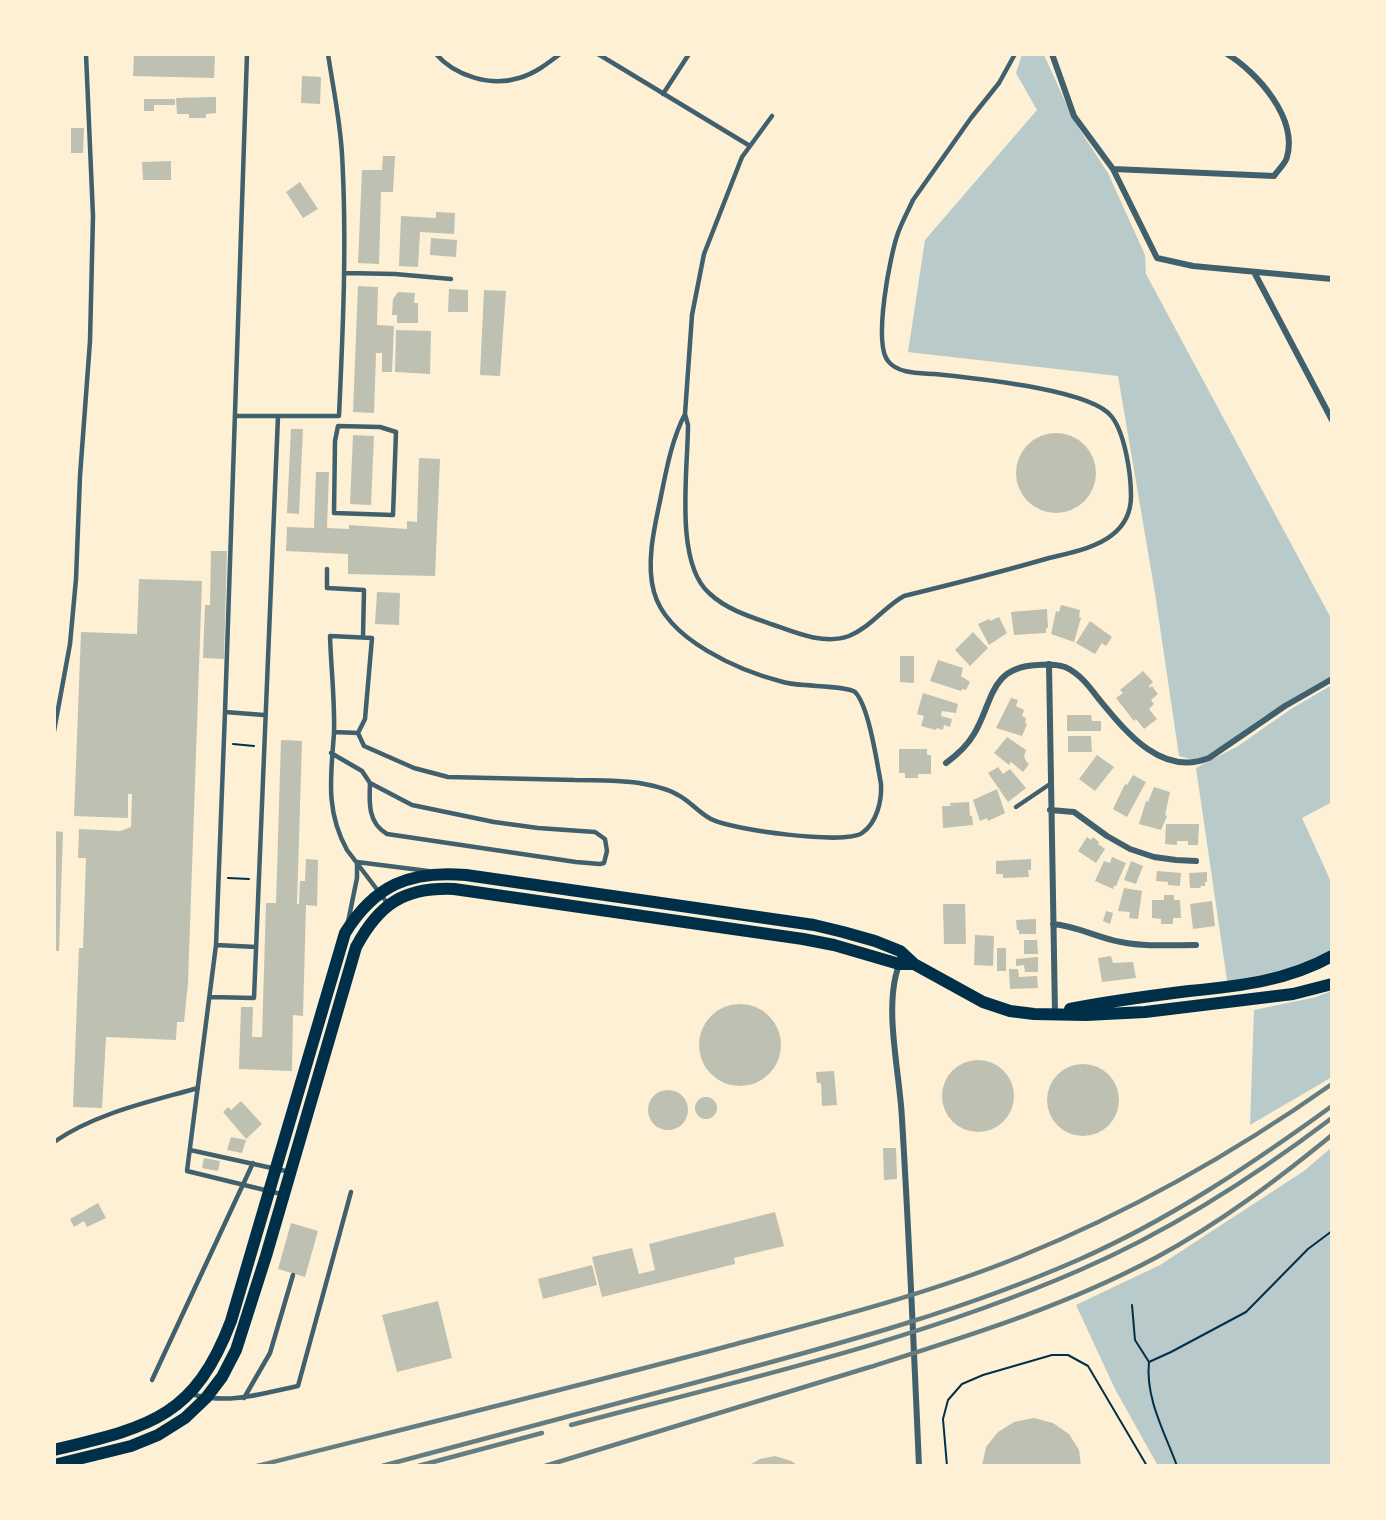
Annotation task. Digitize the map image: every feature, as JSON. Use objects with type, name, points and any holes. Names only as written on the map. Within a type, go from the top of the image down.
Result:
[{"type":"main road","points":[[54,1450],[123,1433],[149,1423],[191,1394],[208,1373],[221,1349],[231,1321],[345,933],[364,906],[380,892],[408,879],[428,874],[446,873],[814,925],[875,941],[900,951],[914,964],[983,1002],[1010,1011],[1034,1014],[1086,1015],[1145,1012],[1293,994],[1332,984]]},
{"type":"main road","points":[[54,1466],[131,1446],[158,1435],[185,1418],[206,1398],[222,1377],[236,1350],[356,947],[376,914],[388,904],[434,888],[454,889],[803,939],[834,945],[899,964],[914,964]]},
{"type":"main road","points":[[1055,1014],[1100,1003],[1277,979],[1311,967],[1332,956]]},
{"type":"street","points":[[1052,54],[1074,116],[1113,169],[1157,258],[1193,266],[1332,279]]},
{"type":"street","points":[[1113,169],[1274,176],[1287,158],[1288,131],[1272,93],[1227,54]]},
{"type":"street","points":[[1254,272],[1332,420]]},
{"type":"street","points":[[946,763],[958,754],[975,732],[993,688],[1002,678],[1029,665],[1049,664],[1064,667],[1079,675],[1130,735],[1162,757],[1181,764],[1195,764],[1209,758],[1285,706],[1332,679]]},
{"type":"street","points":[[1049,664],[1055,1014]]},
{"type":"street","points":[[1050,810],[1074,812],[1107,836],[1130,849],[1154,857],[1196,861]]},
{"type":"street","points":[[1053,924],[1073,927],[1103,938],[1136,945],[1197,945]]},
{"type":"street","points":[[899,964],[892,989],[902,1115],[919,1466]]},
{"type":"lane","points":[[54,731],[70,644],[76,579],[82,441],[90,341],[93,255],[91,128],[86,54]]},
{"type":"lane","points":[[247,54],[216,945],[188,1171],[284,1195]]},
{"type":"lane","points":[[235,416],[339,416],[345,273],[342,154],[328,54]]},
{"type":"lane","points":[[436,54],[450,67],[466,75],[485,80],[502,81],[518,79],[534,73],[560,54]]},
{"type":"lane","points":[[598,54],[750,146]]},
{"type":"lane","points":[[663,94],[689,54]]},
{"type":"lane","points":[[772,116],[742,157],[717,219],[698,278],[689,344],[685,414],[688,425],[686,506],[688,550],[698,580],[707,592],[721,603],[738,612],[796,633],[829,639],[850,635],[861,630],[904,596],[1066,554],[1097,543],[1111,536],[1128,517],[1131,504],[1128,471],[1119,431],[1112,416],[1103,408],[1072,396],[1000,383],[906,371],[890,364],[882,350],[882,320],[888,276],[893,250],[902,223],[914,200],[971,118],[999,83],[1015,54]]},
{"type":"lane","points":[[345,273],[395,274],[451,279]]},
{"type":"lane","points":[[388,904],[342,841],[333,810],[330,780],[334,732],[330,636],[372,638],[364,719],[358,733],[364,746],[414,768],[448,777],[639,783],[678,795],[711,819],[728,825],[777,832],[837,838],[852,837],[862,833],[870,825],[877,812],[882,792],[867,718],[857,694],[841,687],[809,687],[776,680],[708,652],[682,634],[659,605],[652,578],[656,527],[673,443],[685,414]]},
{"type":"lane","points":[[210,997],[254,998],[278,416]]},
{"type":"lane","points":[[338,426],[380,427],[396,432],[393,515],[334,513],[335,441],[338,426]]},
{"type":"lane","points":[[327,569],[327,588],[363,590],[363,637]]},
{"type":"lane","points":[[225,712],[264,715]]},
{"type":"lane","points":[[334,732],[358,733]]},
{"type":"lane","points":[[331,753],[362,771],[370,783],[412,805],[449,814],[538,828],[595,832],[605,839],[607,858],[604,863],[600,864],[576,862],[387,834],[380,830],[371,814],[370,783]]},
{"type":"lane","points":[[1016,807],[1050,784]]},
{"type":"lane","points":[[357,862],[446,873]]},
{"type":"lane","points":[[345,933],[357,878],[357,862]]},
{"type":"lane","points":[[216,945],[256,946]]},
{"type":"lane","points":[[54,1142],[74,1128],[103,1117],[198,1088]]},
{"type":"lane","points":[[190,1150],[290,1172]]},
{"type":"lane","points":[[152,1380],[253,1163]]},
{"type":"lane","points":[[191,1394],[223,1400],[244,1398],[298,1386],[351,1192]]},
{"type":"lane","points":[[244,1398],[270,1353],[293,1275]]},
{"type":"path","points":[[237,744],[255,746]]},
{"type":"path","points":[[228,878],[250,879]]},
{"type":"path","points":[[1149,1362],[1246,1312],[1308,1249],[1332,1231]]},
{"type":"path","points":[[1132,1305],[1135,1340],[1149,1362],[1147,1376],[1153,1401],[1177,1466]]},
{"type":"path","points":[[946,1466],[943,1419],[948,1400],[962,1384],[983,1375],[1052,1355],[1068,1356],[1088,1366],[1147,1466]]},
{"type":"shaded area","points":[[1022,54],[1046,54],[1045,57],[1074,121],[1108,173],[1145,255],[1146,274],[1332,620],[1332,676],[1263,717],[1208,756],[1194,760],[1179,756],[1155,593],[1118,376],[908,352],[925,240],[1037,110],[1016,73]]},
{"type":"shaded area","points":[[1332,685],[1332,802],[1302,818],[1332,884],[1332,956],[1228,987],[1196,768],[1238,746],[1291,709]]},
{"type":"shaded area","points":[[1332,991],[1332,1077],[1250,1125],[1254,1010],[1316,997]]},
{"type":"shaded area","points":[[1332,1147],[1332,1466],[1158,1466],[1115,1389],[1076,1305],[1160,1265],[1304,1171]]},
{"type":"building","points":[[134,54],[215,54],[214,78],[133,76]]},
{"type":"building","points":[[302,76],[321,77],[320,104],[301,103]]},
{"type":"building","points":[[216,97],[216,113],[206,114],[206,118],[189,118],[189,114],[177,114],[176,98]]},
{"type":"building","points":[[144,99],[175,99],[175,105],[154,105],[154,111],[144,111]]},
{"type":"building","points":[[71,128],[84,128],[83,153],[71,153]]},
{"type":"building","points":[[383,156],[395,156],[393,192],[381,192],[379,264],[358,263],[362,170],[382,170]]},
{"type":"building","points":[[171,161],[171,180],[143,180],[142,162]]},
{"type":"building","points":[[300,182],[318,209],[303,218],[286,192]]},
{"type":"building","points":[[436,212],[455,213],[454,234],[420,232],[418,267],[399,266],[401,216],[436,218]]},
{"type":"building","points":[[431,238],[457,240],[456,257],[430,255]]},
{"type":"building","points":[[358,286],[378,287],[377,325],[394,326],[392,372],[382,372],[382,353],[376,353],[374,413],[353,412]]},
{"type":"building","points":[[449,289],[468,290],[468,312],[448,312]]},
{"type":"building","points":[[484,290],[506,291],[500,376],[480,375]]},
{"type":"building","points":[[398,292],[415,293],[414,303],[418,303],[418,323],[397,323],[397,315],[392,315],[393,299]]},
{"type":"building","points":[[396,330],[431,331],[430,374],[395,372]]},
{"type":"building","points":[[291,429],[303,429],[299,514],[287,513]]},
{"type":"building","points":[[1056,433],[1071,436],[1084,445],[1093,458],[1096,473],[1093,488],[1084,501],[1071,510],[1056,513],[1041,510],[1028,501],[1019,488],[1016,473],[1019,458],[1028,445],[1041,436]]},
{"type":"building","points":[[353,435],[374,436],[371,505],[350,504]]},
{"type":"building","points":[[419,458],[440,459],[435,576],[348,574],[348,554],[286,551],[287,527],[314,528],[316,472],[329,472],[327,528],[349,529],[349,525],[407,529],[407,521],[417,522]]},
{"type":"building","points":[[211,551],[227,551],[224,659],[203,658],[205,605],[210,605]]},
{"type":"building","points":[[139,579],[202,581],[188,983],[184,1022],[177,1022],[176,1040],[106,1037],[102,1108],[73,1107],[79,948],[83,948],[86,858],[78,858],[79,829],[120,831],[131,827],[132,794],[128,794],[128,818],[74,816],[81,632],[137,634]]},
{"type":"building","points":[[377,592],[400,593],[399,625],[375,624]]},
{"type":"building","points":[[1061,605],[1080,610],[1079,617],[1081,618],[1074,642],[1051,634],[1056,611],[1059,612]]},
{"type":"building","points":[[1047,609],[1046,633],[1014,635],[1011,612]]},
{"type":"building","points":[[999,617],[1007,633],[989,645],[978,624]]},
{"type":"building","points":[[1090,621],[1112,637],[1106,646],[1102,643],[1095,654],[1076,643]]},
{"type":"building","points":[[973,632],[988,648],[970,666],[955,650]]},
{"type":"building","points":[[900,656],[914,656],[914,683],[900,682]]},
{"type":"building","points":[[938,660],[963,668],[961,676],[970,682],[966,690],[961,691],[930,681]]},
{"type":"building","points":[[1143,671],[1153,682],[1150,688],[1152,686],[1158,694],[1151,700],[1154,704],[1149,709],[1157,719],[1144,729],[1136,719],[1134,721],[1116,698],[1123,693],[1120,690]]},
{"type":"building","points":[[923,693],[958,704],[956,713],[942,711],[941,716],[952,719],[950,727],[944,725],[943,730],[937,728],[936,730],[921,726],[924,716],[917,714]]},
{"type":"building","points":[[1011,698],[1018,700],[1016,706],[1024,710],[1022,716],[1026,718],[1025,723],[1027,724],[1022,736],[996,728]]},
{"type":"building","points":[[1067,715],[1091,715],[1092,721],[1101,721],[1101,731],[1067,731]]},
{"type":"building","points":[[1068,736],[1091,736],[1092,752],[1068,752]]},
{"type":"building","points":[[1007,737],[1026,750],[1024,756],[1029,764],[1023,772],[1011,762],[1009,765],[994,753]]},
{"type":"building","points":[[281,740],[302,741],[297,904],[299,904],[300,881],[305,881],[306,859],[318,860],[317,906],[306,905],[303,1016],[293,1015],[292,1071],[239,1069],[241,1007],[253,1007],[252,1037],[262,1037],[266,903],[276,903]]},
{"type":"building","points":[[899,749],[927,749],[927,755],[931,755],[931,774],[918,774],[918,778],[905,778],[905,773],[899,773]]},
{"type":"building","points":[[1097,755],[1114,767],[1095,791],[1079,779]]},
{"type":"building","points":[[998,767],[1003,774],[1010,769],[1026,788],[1008,802],[988,773]]},
{"type":"building","points":[[1133,775],[1146,782],[1127,817],[1113,809],[1125,784],[1127,785]]},
{"type":"building","points":[[1154,787],[1170,792],[1165,815],[1167,816],[1161,830],[1139,824],[1146,801],[1148,802]]},
{"type":"building","points":[[997,789],[1005,813],[988,821],[987,818],[980,821],[973,800]]},
{"type":"building","points":[[969,802],[973,825],[943,828],[942,806]]},
{"type":"building","points":[[1166,824],[1199,824],[1198,845],[1188,845],[1188,841],[1177,841],[1177,845],[1165,844]]},
{"type":"building","points":[[54,831],[63,832],[59,951],[54,951]]},
{"type":"building","points":[[1087,837],[1091,840],[1093,837],[1105,849],[1096,863],[1078,851]]},
{"type":"building","points":[[1112,857],[1126,863],[1113,889],[1095,881],[1104,861],[1110,863]]},
{"type":"building","points":[[1031,859],[1029,877],[1003,878],[1003,874],[996,874],[996,861]]},
{"type":"building","points":[[1131,861],[1143,866],[1136,884],[1124,880]]},
{"type":"building","points":[[1157,871],[1181,873],[1180,886],[1156,881]]},
{"type":"building","points":[[1207,872],[1205,886],[1190,888],[1189,873]]},
{"type":"building","points":[[1124,888],[1142,891],[1138,919],[1129,918],[1130,912],[1118,911]]},
{"type":"building","points":[[1164,895],[1174,895],[1174,900],[1180,900],[1181,918],[1173,918],[1173,924],[1161,924],[1161,919],[1152,918],[1152,900],[1164,900]]},
{"type":"building","points":[[1212,901],[1215,926],[1193,929],[1190,904]]},
{"type":"building","points":[[943,904],[965,904],[966,944],[944,944]]},
{"type":"building","points":[[1106,911],[1113,913],[1110,924],[1103,921]]},
{"type":"building","points":[[1036,919],[1036,934],[1019,934],[1016,920]]},
{"type":"building","points":[[975,935],[994,936],[993,966],[974,965]]},
{"type":"building","points":[[1024,940],[1037,940],[1038,954],[1024,954]]},
{"type":"building","points":[[997,948],[1006,948],[1006,971],[997,971]]},
{"type":"building","points":[[1111,956],[1113,963],[1133,962],[1136,978],[1102,982],[1098,958]]},
{"type":"building","points":[[1038,957],[1038,972],[1025,972],[1024,965],[1016,966],[1016,959]]},
{"type":"building","points":[[1009,969],[1018,969],[1019,977],[1037,976],[1038,988],[1010,989]]},
{"type":"building","points":[[740,1004],[756,1008],[769,1016],[777,1029],[781,1045],[777,1061],[769,1074],[756,1082],[740,1086],[724,1082],[711,1074],[703,1061],[699,1045],[703,1029],[711,1016],[724,1008]]},
{"type":"building","points":[[985,1060],[1004,1070],[1012,1082],[1014,1096],[1012,1110],[1004,1122],[992,1130],[971,1132],[952,1122],[944,1110],[942,1089],[952,1070],[964,1062]]},
{"type":"building","points":[[1090,1064],[1109,1074],[1117,1086],[1119,1100],[1117,1114],[1109,1126],[1097,1134],[1076,1136],[1057,1126],[1049,1114],[1047,1093],[1057,1074],[1069,1066]]},
{"type":"building","points":[[834,1071],[837,1105],[822,1106],[821,1083],[817,1083],[816,1072]]},
{"type":"building","points":[[668,1090],[682,1096],[688,1110],[682,1124],[668,1130],[654,1124],[648,1110],[654,1096]]},
{"type":"building","points":[[706,1097],[716,1104],[717,1108],[710,1118],[706,1119],[696,1112],[695,1108],[702,1098]]},
{"type":"building","points":[[241,1101],[262,1124],[246,1139],[223,1112],[228,1107],[231,1110]]},
{"type":"building","points":[[231,1137],[246,1140],[242,1153],[227,1150]]},
{"type":"building","points":[[883,1148],[896,1148],[897,1179],[884,1180]]},
{"type":"building","points":[[204,1158],[220,1161],[218,1171],[202,1168]]},
{"type":"building","points":[[98,1203],[106,1218],[87,1227],[84,1221],[74,1227],[70,1219]]},
{"type":"building","points":[[775,1212],[784,1246],[734,1258],[735,1264],[602,1297],[592,1257],[632,1248],[639,1274],[655,1270],[649,1244]]},
{"type":"building","points":[[291,1223],[318,1231],[305,1277],[278,1269]]},
{"type":"building","points":[[592,1265],[597,1285],[543,1299],[538,1279]]},
{"type":"building","points":[[438,1301],[452,1358],[397,1372],[382,1315]]},
{"type":"building","points":[[1034,1418],[1053,1423],[1069,1434],[1079,1450],[1081,1466],[982,1466],[986,1447],[998,1432],[1014,1422]]},
{"type":"building","points":[[775,1456],[799,1466],[748,1466],[760,1459]]},
{"type":"railway","points":[[257,1466],[796,1328],[909,1296],[983,1271],[1101,1221],[1141,1201],[1257,1134],[1332,1084]]},
{"type":"railway","points":[[382,1466],[811,1351],[901,1325],[990,1295],[1078,1260],[1145,1227],[1240,1170],[1332,1106]]},
{"type":"railway","points":[[571,1425],[764,1375],[892,1338],[956,1318],[1080,1270],[1179,1220],[1242,1182],[1332,1118]]},
{"type":"railway","points":[[545,1466],[943,1344],[1016,1319],[1088,1290],[1123,1275],[1203,1230],[1269,1184],[1332,1135]]},
{"type":"railway","points":[[418,1466],[542,1433]]}]
